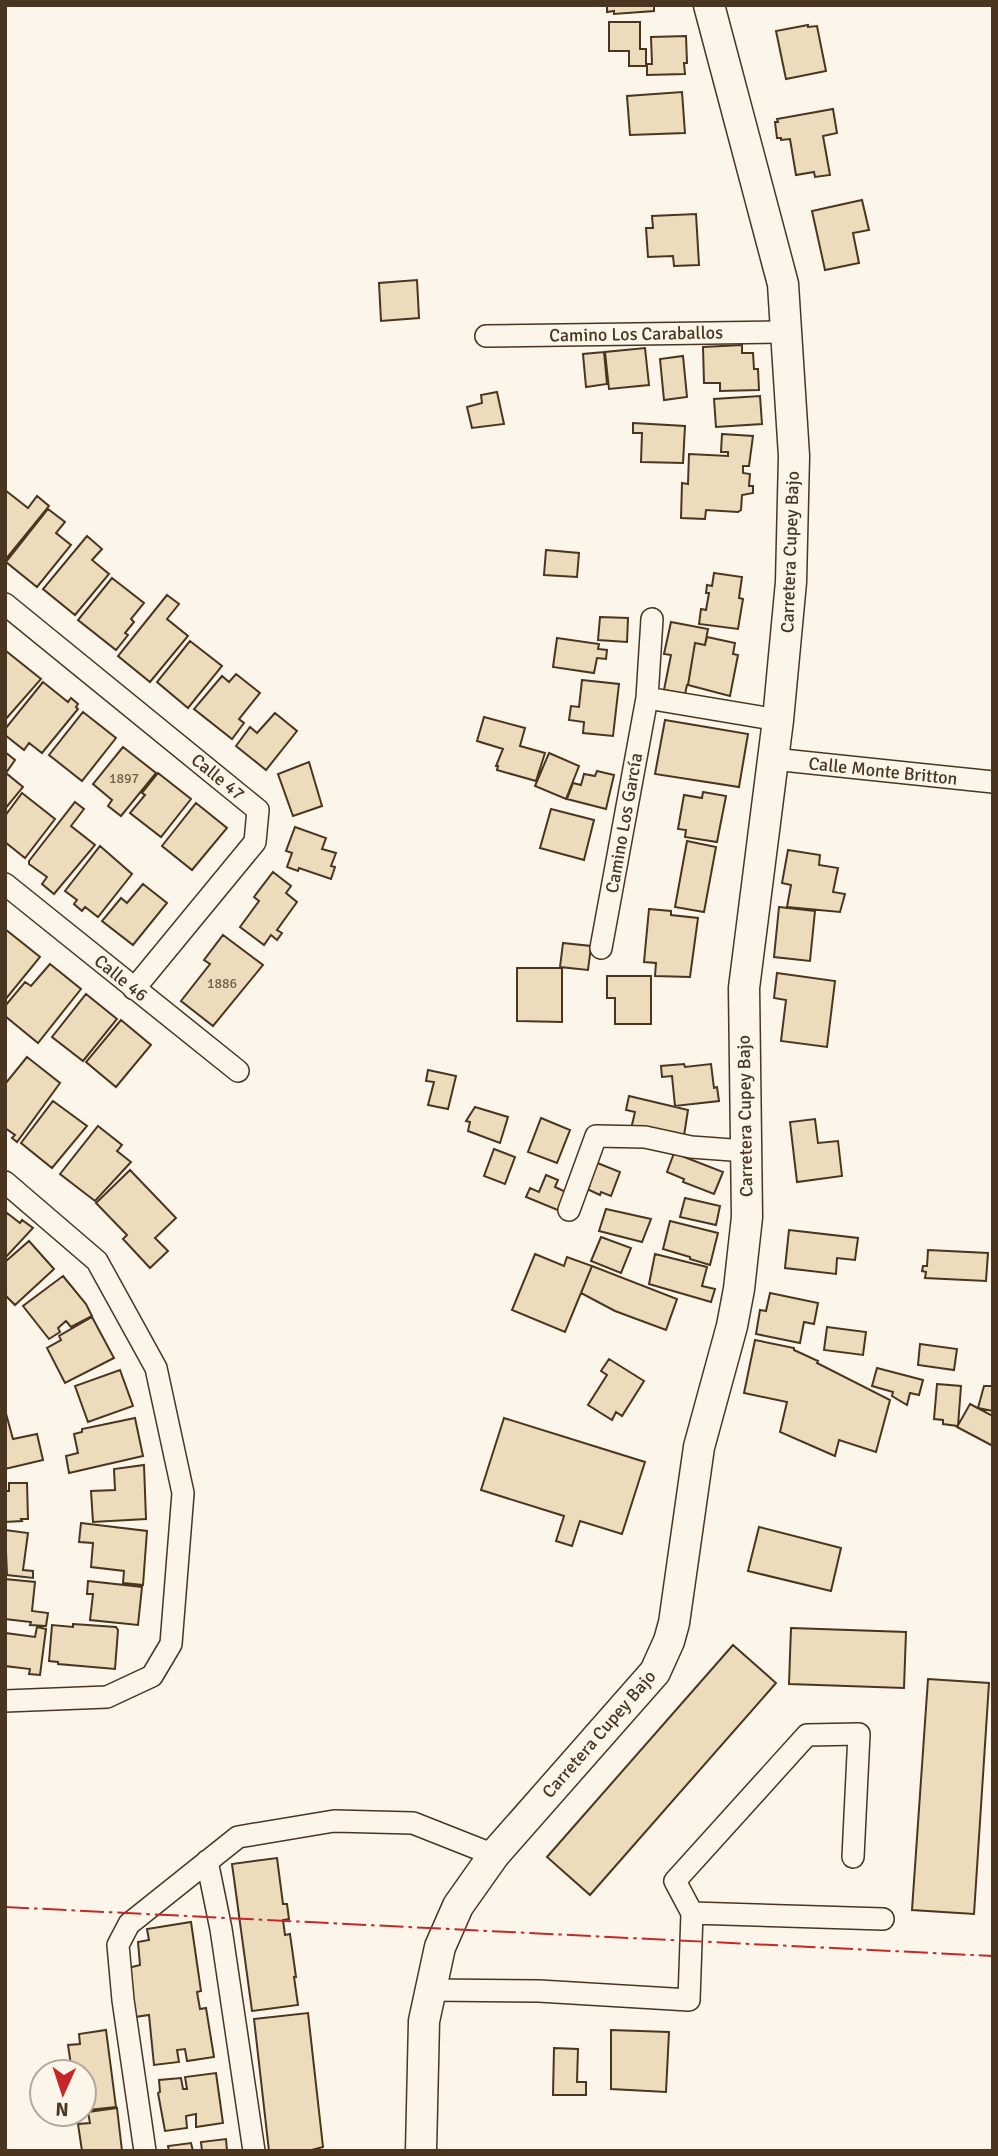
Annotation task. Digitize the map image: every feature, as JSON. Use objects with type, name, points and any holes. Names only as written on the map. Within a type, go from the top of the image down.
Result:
[{"type":"street","name":"Carretera Cupey Bajo","points":[[421,2151],[424,2021],[440,1947],[458,1906],[494,1855],[655,1672],[669,1641],[674,1623],[699,1447],[732,1326],[739,1289],[747,1217],[744,988],[774,759],[792,582],[794,456],[783,284],[709,5]]},
{"type":"street","name":"Camino Los Caraballos","points":[[486,336],[786,332]]},
{"type":"street","name":"Calle 47","points":[[5,604],[258,810],[255,842],[134,989]]},
{"type":"street","name":"Camino Los García","points":[[601,948],[647,698],[652,619]]},
{"type":"street","points":[[647,698],[778,720]]},
{"type":"street","name":"Calle Monte Britton","points":[[774,759],[993,782]]},
{"type":"street","name":"Calle 46","points":[[5,884],[238,1071]]},
{"type":"street","points":[[569,1210],[596,1136],[645,1137],[691,1147],[746,1152]]},
{"type":"street","points":[[5,1182],[97,1261],[156,1367],[183,1493],[171,1644],[152,1676],[107,1697],[5,1701]]},
{"type":"street","points":[[430,1990],[539,1992],[689,2000],[692,1913],[676,1881],[807,1735],[859,1734],[853,1857]]},
{"type":"street","points":[[145,2151],[123,2000],[118,1945],[129,1924],[238,1837],[334,1821],[414,1823],[494,1855]]},
{"type":"street","points":[[207,1861],[221,1929],[254,2151]]},
{"type":"street","points":[[692,1913],[883,1919]]},
{"type":"building","points":[[607,5],[654,5],[654,11],[614,14],[614,11],[607,12]]},
{"type":"building","points":[[609,22],[640,22],[640,49],[646,49],[646,66],[629,66],[629,51],[609,51]]},
{"type":"building","points":[[817,26],[826,71],[786,79],[776,31]]},
{"type":"building","points":[[686,36],[685,74],[647,75],[647,64],[652,64],[651,37]]},
{"type":"building","points":[[682,92],[685,133],[630,135],[627,96]]},
{"type":"building","points":[[833,109],[837,133],[823,136],[830,175],[815,177],[814,172],[796,175],[790,139],[777,138],[775,122],[778,122],[777,119]]},
{"type":"building","points":[[862,200],[869,230],[853,233],[859,263],[825,270],[812,211]]},
{"type":"building","points":[[696,214],[699,265],[674,266],[673,256],[648,257],[646,228],[653,228],[652,216]]},
{"type":"building","points":[[417,280],[419,318],[381,321],[379,283]]},
{"type":"building","points":[[742,345],[742,353],[753,353],[754,369],[758,369],[759,390],[720,391],[720,383],[704,383],[703,347]]},
{"type":"building","points":[[645,348],[649,385],[609,389],[605,352]]},
{"type":"building","points":[[604,352],[607,384],[586,387],[583,354]]},
{"type":"building","points":[[683,356],[687,397],[664,400],[660,359]]},
{"type":"building","points":[[497,392],[504,424],[472,428],[467,407],[482,403],[481,395]]},
{"type":"building","points":[[760,396],[762,424],[716,427],[714,399]]},
{"type":"building","points":[[633,423],[685,426],[683,463],[641,462],[642,433],[633,433]]},
{"type":"building","points":[[722,434],[753,436],[749,466],[743,466],[743,473],[750,474],[749,486],[753,486],[753,493],[742,495],[741,510],[738,512],[706,510],[705,519],[681,518],[682,483],[688,484],[689,454],[728,456],[728,452],[721,452]]},
{"type":"building","points":[[5,490],[28,508],[37,496],[49,506],[6,559]]},
{"type":"building","points":[[48,509],[65,522],[56,533],[71,545],[37,587],[6,562]]},
{"type":"building","points":[[87,536],[102,549],[92,560],[109,574],[75,615],[43,589]]},
{"type":"building","points":[[546,550],[579,553],[577,577],[544,575]]},
{"type":"building","points":[[714,573],[742,577],[739,598],[743,599],[738,629],[699,624],[701,609],[706,610],[709,593],[706,593],[707,585],[712,586]]},
{"type":"building","points":[[112,578],[144,603],[131,619],[134,622],[125,633],[128,635],[116,650],[78,620]]},
{"type":"building","points":[[167,595],[179,604],[167,619],[188,636],[150,682],[118,656]]},
{"type":"building","points":[[600,617],[628,618],[627,642],[598,640]]},
{"type":"building","points":[[671,622],[708,629],[705,645],[695,643],[685,694],[664,690],[671,655],[664,654]]},
{"type":"building","points":[[707,637],[735,643],[733,654],[738,655],[730,696],[688,685],[695,643],[705,645]]},
{"type":"building","points":[[557,638],[599,644],[598,649],[607,650],[606,659],[597,658],[594,673],[553,667]]},
{"type":"building","points":[[190,641],[222,666],[188,708],[157,682]]},
{"type":"building","points":[[5,652],[41,679],[5,720]]},
{"type":"building","points":[[236,674],[260,693],[239,719],[244,723],[232,739],[194,709],[222,676],[229,682]]},
{"type":"building","points":[[582,680],[619,684],[613,736],[583,733],[584,722],[569,720],[571,706],[579,707]]},
{"type":"building","points":[[43,682],[68,702],[71,698],[78,704],[78,709],[42,753],[29,743],[24,750],[5,735],[5,729]]},
{"type":"building","points":[[83,712],[116,738],[82,781],[49,755]]},
{"type":"building","points":[[275,713],[297,731],[266,770],[236,746],[250,727],[257,733]]},
{"type":"building","points":[[484,717],[525,728],[520,746],[545,753],[536,781],[497,770],[503,749],[477,741]]},
{"type":"building","points":[[665,720],[748,734],[739,787],[655,774]]},
{"type":"building","points":[[123,747],[156,773],[121,816],[108,806],[112,800],[93,784]]},
{"type":"building","points":[[5,752],[15,760],[6,773],[23,787],[5,809]]},
{"type":"building","points":[[549,753],[579,766],[566,799],[535,786]]},
{"type":"building","points":[[309,762],[322,806],[293,816],[278,774]]},
{"type":"building","points":[[597,771],[614,775],[606,809],[567,799],[573,783],[581,785],[584,774],[595,776]]},
{"type":"building","points":[[158,773],[191,799],[161,837],[130,813]]},
{"type":"building","points":[[703,792],[726,796],[717,842],[685,837],[686,830],[678,829],[684,795],[702,798]]},
{"type":"building","points":[[22,793],[55,819],[25,858],[5,842],[5,816]]},
{"type":"building","points":[[75,802],[84,809],[71,826],[95,845],[54,894],[42,884],[47,877],[29,864],[29,861]]},
{"type":"building","points":[[196,803],[227,828],[192,870],[162,846]]},
{"type":"building","points":[[551,809],[594,820],[584,860],[540,848]]},
{"type":"building","points":[[295,827],[326,838],[322,849],[336,853],[331,866],[335,867],[331,879],[299,868],[298,871],[287,867],[292,853],[286,851]]},
{"type":"building","points":[[687,841],[716,847],[704,912],[675,907]]},
{"type":"building","points":[[100,846],[132,874],[98,917],[85,907],[82,911],[74,904],[77,900],[65,891]]},
{"type":"building","points":[[788,850],[820,855],[819,865],[838,868],[833,892],[845,894],[840,912],[787,907],[791,885],[782,883]]},
{"type":"building","points":[[273,872],[291,886],[286,893],[297,902],[277,930],[282,933],[277,940],[271,935],[264,945],[240,927],[259,901],[254,897]]},
{"type":"building","points":[[143,884],[167,903],[133,945],[102,921],[121,898],[127,903]]},
{"type":"building","points":[[779,907],[815,911],[810,961],[774,957]]},
{"type":"building","points":[[649,909],[698,918],[690,977],[655,976],[656,963],[644,962]]},
{"type":"building","points":[[5,929],[40,957],[5,1000]]},
{"type":"building","points":[[223,935],[263,965],[213,1026],[181,1001],[210,964],[204,960]]},
{"type":"building","points":[[563,943],[591,946],[588,970],[560,967]]},
{"type":"building","points":[[50,964],[81,989],[38,1043],[5,1016],[5,1006],[25,982],[31,986]]},
{"type":"building","points":[[517,968],[562,968],[562,1022],[517,1021]]},
{"type":"building","points":[[777,973],[835,981],[827,1047],[781,1041],[786,1000],[774,998]]},
{"type":"building","points":[[607,976],[651,976],[651,1024],[615,1024],[615,998],[607,998]]},
{"type":"building","points":[[86,994],[117,1019],[83,1061],[52,1037]]},
{"type":"building","points":[[121,1020],[151,1045],[116,1087],[86,1062]]},
{"type":"building","points":[[27,1057],[60,1083],[17,1142],[12,1138],[15,1135],[5,1128],[5,1084]]},
{"type":"building","points":[[684,1064],[685,1067],[711,1064],[714,1088],[717,1087],[719,1101],[675,1106],[672,1076],[662,1077],[661,1066]]},
{"type":"building","points":[[428,1070],[456,1076],[448,1109],[428,1105],[434,1082],[426,1081]]},
{"type":"building","points":[[629,1096],[688,1110],[683,1142],[631,1129],[635,1112],[626,1110]]},
{"type":"building","points":[[53,1101],[87,1126],[52,1168],[21,1143]]},
{"type":"building","points":[[475,1107],[508,1117],[500,1143],[468,1131],[470,1122],[466,1121]]},
{"type":"building","points":[[541,1118],[570,1130],[557,1163],[528,1152]]},
{"type":"building","points":[[815,1119],[818,1143],[838,1141],[842,1176],[797,1182],[790,1122]]},
{"type":"building","points":[[98,1126],[122,1145],[117,1151],[131,1162],[95,1201],[60,1174]]},
{"type":"building","points":[[494,1149],[515,1157],[505,1184],[484,1176]]},
{"type":"building","points":[[674,1153],[723,1172],[714,1194],[683,1182],[684,1179],[667,1172]]},
{"type":"building","points":[[595,1162],[620,1172],[611,1196],[601,1192],[600,1195],[587,1189]]},
{"type":"building","points":[[130,1170],[176,1218],[155,1238],[168,1251],[150,1268],[123,1239],[127,1235],[96,1203]]},
{"type":"building","points":[[546,1175],[558,1180],[555,1187],[568,1193],[560,1211],[526,1197],[530,1188],[539,1192]]},
{"type":"building","points":[[685,1198],[720,1206],[716,1225],[680,1217]]},
{"type":"building","points":[[606,1209],[651,1219],[642,1242],[599,1231]]},
{"type":"building","points":[[7,1213],[20,1223],[22,1220],[33,1228],[5,1258],[5,1216]]},
{"type":"building","points":[[670,1221],[718,1233],[710,1265],[663,1249]]},
{"type":"building","points":[[789,1230],[858,1238],[855,1260],[837,1258],[836,1274],[785,1268]]},
{"type":"building","points":[[601,1237],[631,1248],[621,1273],[591,1261]]},
{"type":"building","points":[[29,1241],[54,1269],[15,1305],[5,1295],[5,1262]]},
{"type":"building","points":[[928,1250],[988,1253],[986,1281],[925,1278],[926,1272],[922,1271],[923,1266],[927,1266]]},
{"type":"building","points":[[535,1254],[564,1266],[567,1257],[592,1266],[565,1332],[512,1310]]},
{"type":"building","points":[[655,1254],[707,1267],[702,1286],[715,1289],[711,1302],[649,1284]]},
{"type":"building","points":[[592,1266],[677,1299],[666,1330],[615,1311],[581,1293]]},
{"type":"building","points":[[63,1276],[86,1304],[92,1316],[71,1327],[66,1321],[58,1328],[60,1332],[49,1339],[23,1306]]},
{"type":"building","points":[[770,1293],[818,1303],[814,1324],[804,1322],[800,1343],[756,1334],[760,1310],[766,1311]]},
{"type":"building","points":[[92,1317],[114,1358],[65,1383],[47,1348],[61,1340],[59,1336]]},
{"type":"building","points":[[827,1327],[866,1332],[863,1355],[824,1350]]},
{"type":"building","points":[[755,1340],[794,1348],[818,1361],[817,1363],[890,1400],[876,1452],[839,1440],[835,1456],[780,1432],[787,1402],[744,1393]]},
{"type":"building","points":[[920,1344],[957,1349],[954,1370],[918,1365]]},
{"type":"building","points":[[609,1359],[644,1381],[622,1416],[616,1412],[612,1420],[588,1405],[607,1375],[601,1371]]},
{"type":"building","points":[[877,1368],[923,1380],[919,1395],[910,1393],[907,1405],[892,1396],[893,1392],[872,1386]]},
{"type":"building","points":[[120,1370],[133,1406],[88,1422],[75,1386]]},
{"type":"building","points":[[937,1384],[961,1386],[958,1426],[943,1424],[943,1420],[934,1419]]},
{"type":"building","points":[[984,1386],[993,1386],[993,1411],[978,1408]]},
{"type":"building","points":[[970,1404],[993,1416],[993,1446],[957,1427]]},
{"type":"building","points":[[5,1410],[13,1439],[37,1434],[43,1460],[5,1469]]},
{"type":"building","points":[[135,1418],[143,1456],[69,1473],[66,1456],[78,1453],[74,1434],[82,1432],[82,1429]]},
{"type":"building","points":[[504,1418],[645,1462],[622,1534],[580,1521],[572,1546],[556,1541],[564,1516],[481,1490]]},
{"type":"building","points":[[144,1465],[146,1519],[93,1522],[91,1491],[115,1490],[114,1469]]},
{"type":"building","points":[[9,1483],[27,1483],[28,1519],[5,1522],[5,1491],[9,1491]]},
{"type":"building","points":[[81,1523],[147,1531],[143,1585],[123,1583],[124,1571],[91,1567],[93,1543],[79,1542]]},
{"type":"building","points":[[759,1527],[841,1548],[831,1591],[748,1571]]},
{"type":"building","points":[[5,1530],[28,1533],[23,1570],[33,1571],[33,1578],[7,1575]]},
{"type":"building","points":[[5,1579],[35,1582],[32,1611],[48,1613],[46,1626],[5,1619]]},
{"type":"building","points":[[88,1581],[142,1587],[138,1625],[90,1620],[93,1594],[87,1594]]},
{"type":"building","points":[[73,1624],[116,1627],[115,1669],[49,1661],[52,1625],[73,1627]]},
{"type":"building","points":[[37,1627],[46,1629],[40,1675],[29,1674],[30,1669],[5,1666],[5,1633],[35,1637]]},
{"type":"building","points":[[791,1628],[906,1632],[904,1688],[789,1684]]},
{"type":"building","points":[[733,1645],[776,1683],[590,1895],[547,1857]]},
{"type":"building","points":[[928,1679],[989,1683],[974,1914],[912,1910]]},
{"type":"building","points":[[277,1858],[283,1904],[287,1904],[289,1919],[283,1920],[285,1935],[290,1934],[298,2005],[252,2011],[232,1864]]},
{"type":"building","points":[[191,1922],[201,1991],[197,1992],[200,2009],[206,2008],[214,2057],[187,2061],[185,2049],[177,2050],[179,2062],[154,2065],[149,2015],[135,2017],[128,1968],[140,1965],[138,1942],[149,1940],[147,1929]]},
{"type":"building","points":[[308,2013],[323,2147],[308,2151],[269,2151],[254,2019]]},
{"type":"building","points":[[106,2030],[116,2107],[98,2109],[98,2058],[70,2058],[68,2045],[80,2044],[79,2034]]},
{"type":"building","points":[[611,2030],[669,2032],[666,2092],[611,2089]]},
{"type":"building","points":[[554,2048],[578,2049],[577,2082],[586,2082],[586,2095],[553,2095]]},
{"type":"building","points":[[216,2073],[223,2123],[196,2127],[196,2114],[186,2116],[187,2128],[165,2131],[158,2093],[159,2080],[181,2078],[183,2089],[187,2089],[185,2077]]},
{"type":"building","points":[[117,2108],[122,2151],[82,2151],[79,2128],[98,2128],[98,2111]]},
{"type":"building","points":[[226,2139],[227,2151],[202,2151],[201,2142]]},
{"type":"building","points":[[191,2143],[193,2151],[169,2151],[168,2146]]},
{"type":"power","points":[[5,1907],[993,1956]]}]
